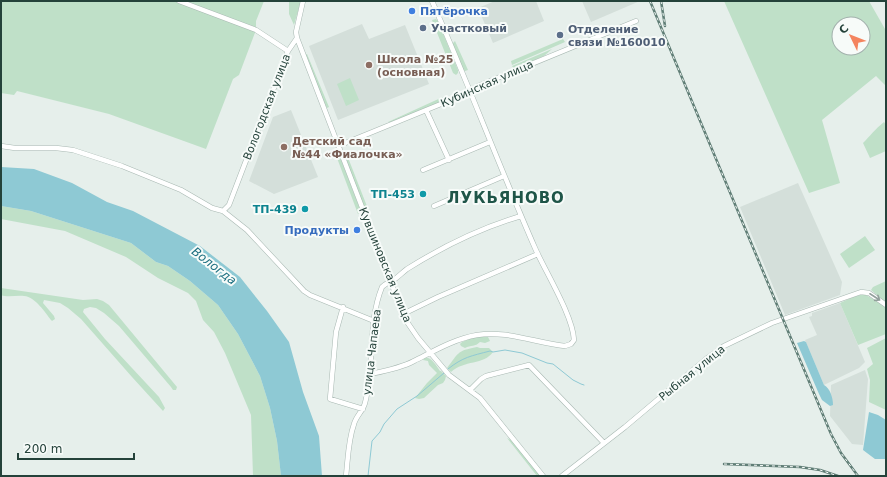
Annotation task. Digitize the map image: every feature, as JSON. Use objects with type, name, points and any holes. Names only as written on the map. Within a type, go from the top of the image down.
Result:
[{"type":"street","points":[[179,1],[256,30],[288,51]]},
{"type":"street","name":"Вологодская улица","points":[[223,211],[230,206],[288,51],[297,38],[296,32],[303,1]]},
{"type":"street","points":[[370,374],[390,370],[446,345],[478,335],[509,335],[565,346],[571,344],[574,340],[572,329],[564,308],[521,216],[432,1]]},
{"type":"street","name":"Кубинская улица","points":[[338,146],[426,110],[563,50],[636,21]]},
{"type":"street","name":"Кувшиновская улица","points":[[297,38],[403,314],[413,331],[449,375],[470,390],[488,407],[543,476]]},
{"type":"street","points":[[426,110],[449,160]]},
{"type":"street","points":[[423,170],[490,142]]},
{"type":"street","points":[[1,146],[14,148],[56,148],[73,150],[122,166],[181,190],[212,208],[223,211],[247,230],[310,295],[343,307],[374,321]]},
{"type":"street","points":[[434,206],[504,176]]},
{"type":"street","name":"улица Чапаева","points":[[346,476],[350,437],[354,422],[363,409],[370,374],[371,343],[374,321],[381,290],[384,285],[435,253],[484,230],[521,216]]},
{"type":"street","points":[[403,314],[438,297],[538,254]]},
{"type":"street","name":"Рыбная улица","points":[[562,476],[642,414],[714,353],[730,343],[772,323],[862,292],[872,295],[886,305]]},
{"type":"street","points":[[343,307],[336,332],[330,399],[363,409]]},
{"type":"street","points":[[470,390],[486,376],[529,366],[604,443]]},
{"type":"shaded area","points":[[495,1],[536,1],[544,21],[493,43],[478,8]]},
{"type":"shaded area","points":[[582,1],[640,1],[591,22]]},
{"type":"shaded area","name":"Школа №25 (основная)","points":[[362,24],[369,39],[405,25],[429,84],[338,120],[309,46]]},
{"type":"shaded area","name":"Детский сад №44 «Фиалочка»","points":[[291,110],[318,177],[274,194],[249,181],[273,117]]},
{"type":"shaded area","points":[[798,183],[842,282],[840,295],[785,315],[740,207]]},
{"type":"shaded area","points":[[840,303],[865,362],[859,368],[824,385],[805,340],[817,335],[809,317],[812,316],[812,313]]},
{"type":"shaded area","points":[[865,370],[868,379],[863,445],[852,444],[830,416],[831,385]]},
{"type":"green space","points":[[1,1],[264,1],[256,21],[256,30],[239,75],[233,79],[206,149],[109,114],[17,91],[14,95],[1,93]]},
{"type":"green space","points":[[289,1],[301,1],[294,25],[289,14]]},
{"type":"green space","points":[[724,1],[869,1],[886,29],[886,86],[876,76],[822,120],[840,183],[809,193]]},
{"type":"green space","points":[[436,19],[458,70],[456,75],[453,73],[432,20]]},
{"type":"green space","points":[[563,39],[565,42],[512,65],[511,61]]},
{"type":"green space","points":[[455,41],[468,70],[463,70],[452,44]]},
{"type":"green space","points":[[552,49],[544,56],[514,69],[512,66]]},
{"type":"green space","points":[[307,54],[329,107],[327,108],[305,55]]},
{"type":"green space","points":[[350,78],[359,100],[346,106],[337,84]]},
{"type":"green space","points":[[445,96],[443,101],[388,122]]},
{"type":"green space","points":[[884,122],[886,125],[886,151],[870,158],[863,143]]},
{"type":"green space","points":[[347,155],[370,214],[367,215],[344,156]]},
{"type":"green space","points":[[340,157],[360,209],[358,214],[337,158]]},
{"type":"green space","points":[[1,206],[31,211],[131,243],[156,262],[168,266],[190,281],[218,305],[238,334],[260,376],[270,408],[277,441],[281,476],[253,476],[251,415],[225,353],[214,332],[203,320],[196,301],[188,293],[158,278],[126,257],[65,231],[1,219]]},
{"type":"green space","points":[[865,236],[875,250],[849,268],[840,254]]},
{"type":"green space","points":[[886,281],[886,303],[871,290],[873,287]]},
{"type":"green space","points":[[1,288],[83,300],[97,299],[109,305],[177,387],[176,390],[173,390],[119,326],[104,313],[96,308],[90,307],[84,309],[83,312],[105,339],[159,397],[165,408],[163,411],[81,319],[68,308],[60,303],[44,300],[43,303],[54,316],[55,319],[52,321],[40,306],[32,299],[24,296],[1,295]]},
{"type":"green space","points":[[864,294],[886,308],[886,334],[858,345],[840,303]]},
{"type":"green space","points":[[481,336],[488,337],[490,341],[485,343],[480,342],[476,345],[465,348],[460,344],[469,339]]},
{"type":"green space","points":[[886,338],[886,410],[869,402],[870,380],[867,369],[873,364],[867,348]]},
{"type":"green space","points":[[477,347],[489,348],[493,352],[484,359],[456,368],[451,372],[447,368],[461,351]]},
{"type":"green space","points":[[425,357],[432,360],[440,371],[446,376],[443,383],[438,385],[424,398],[419,399],[415,398],[437,373],[429,365],[428,361],[423,360]]},
{"type":"green space","points":[[507,438],[511,440],[541,476],[537,476]]},
{"type":"water","name":"Вологда","points":[[1,167],[34,169],[72,183],[107,202],[133,211],[200,246],[240,277],[289,342],[303,392],[319,436],[322,476],[281,476],[277,441],[270,408],[260,376],[238,334],[218,305],[190,281],[168,266],[156,262],[131,243],[31,211],[1,206]]},
{"type":"water","points":[[804,341],[806,342],[824,385],[828,388],[831,394],[833,405],[830,406],[822,400],[819,394],[797,343]]},
{"type":"water","points":[[869,412],[886,420],[886,459],[875,459],[863,450]]},
{"type":"waterway","points":[[448,369],[463,359],[490,351],[505,350],[522,353],[553,364],[573,380],[584,385]]},
{"type":"waterway","points":[[368,476],[372,441],[380,432],[384,424],[397,409],[417,396],[444,373]]},
{"type":"railway","points":[[650,1],[831,434],[841,453],[858,476]]},
{"type":"railway","points":[[661,1],[665,26]]},
{"type":"railway","points":[[724,464],[800,467],[820,470],[838,476]]},
{"type":"place","name":"Пятёрочка","points":[[412,11]]},
{"type":"place","name":"Участковый","points":[[423,28]]},
{"type":"place","name":"Отделение связи №160010","points":[[560,35]]},
{"type":"place","name":"Школа №25 (основная)","points":[[369,65]]},
{"type":"place","name":"Детский сад №44 «Фиалочка»","points":[[284,147]]},
{"type":"place","name":"ТП-453","points":[[423,194]]},
{"type":"place","name":"ТП-439","points":[[305,209]]},
{"type":"place","name":"Продукты","points":[[357,230]]},
{"type":"district","name":"ЛУКЬЯНОВО","points":[[506,198]]}]
